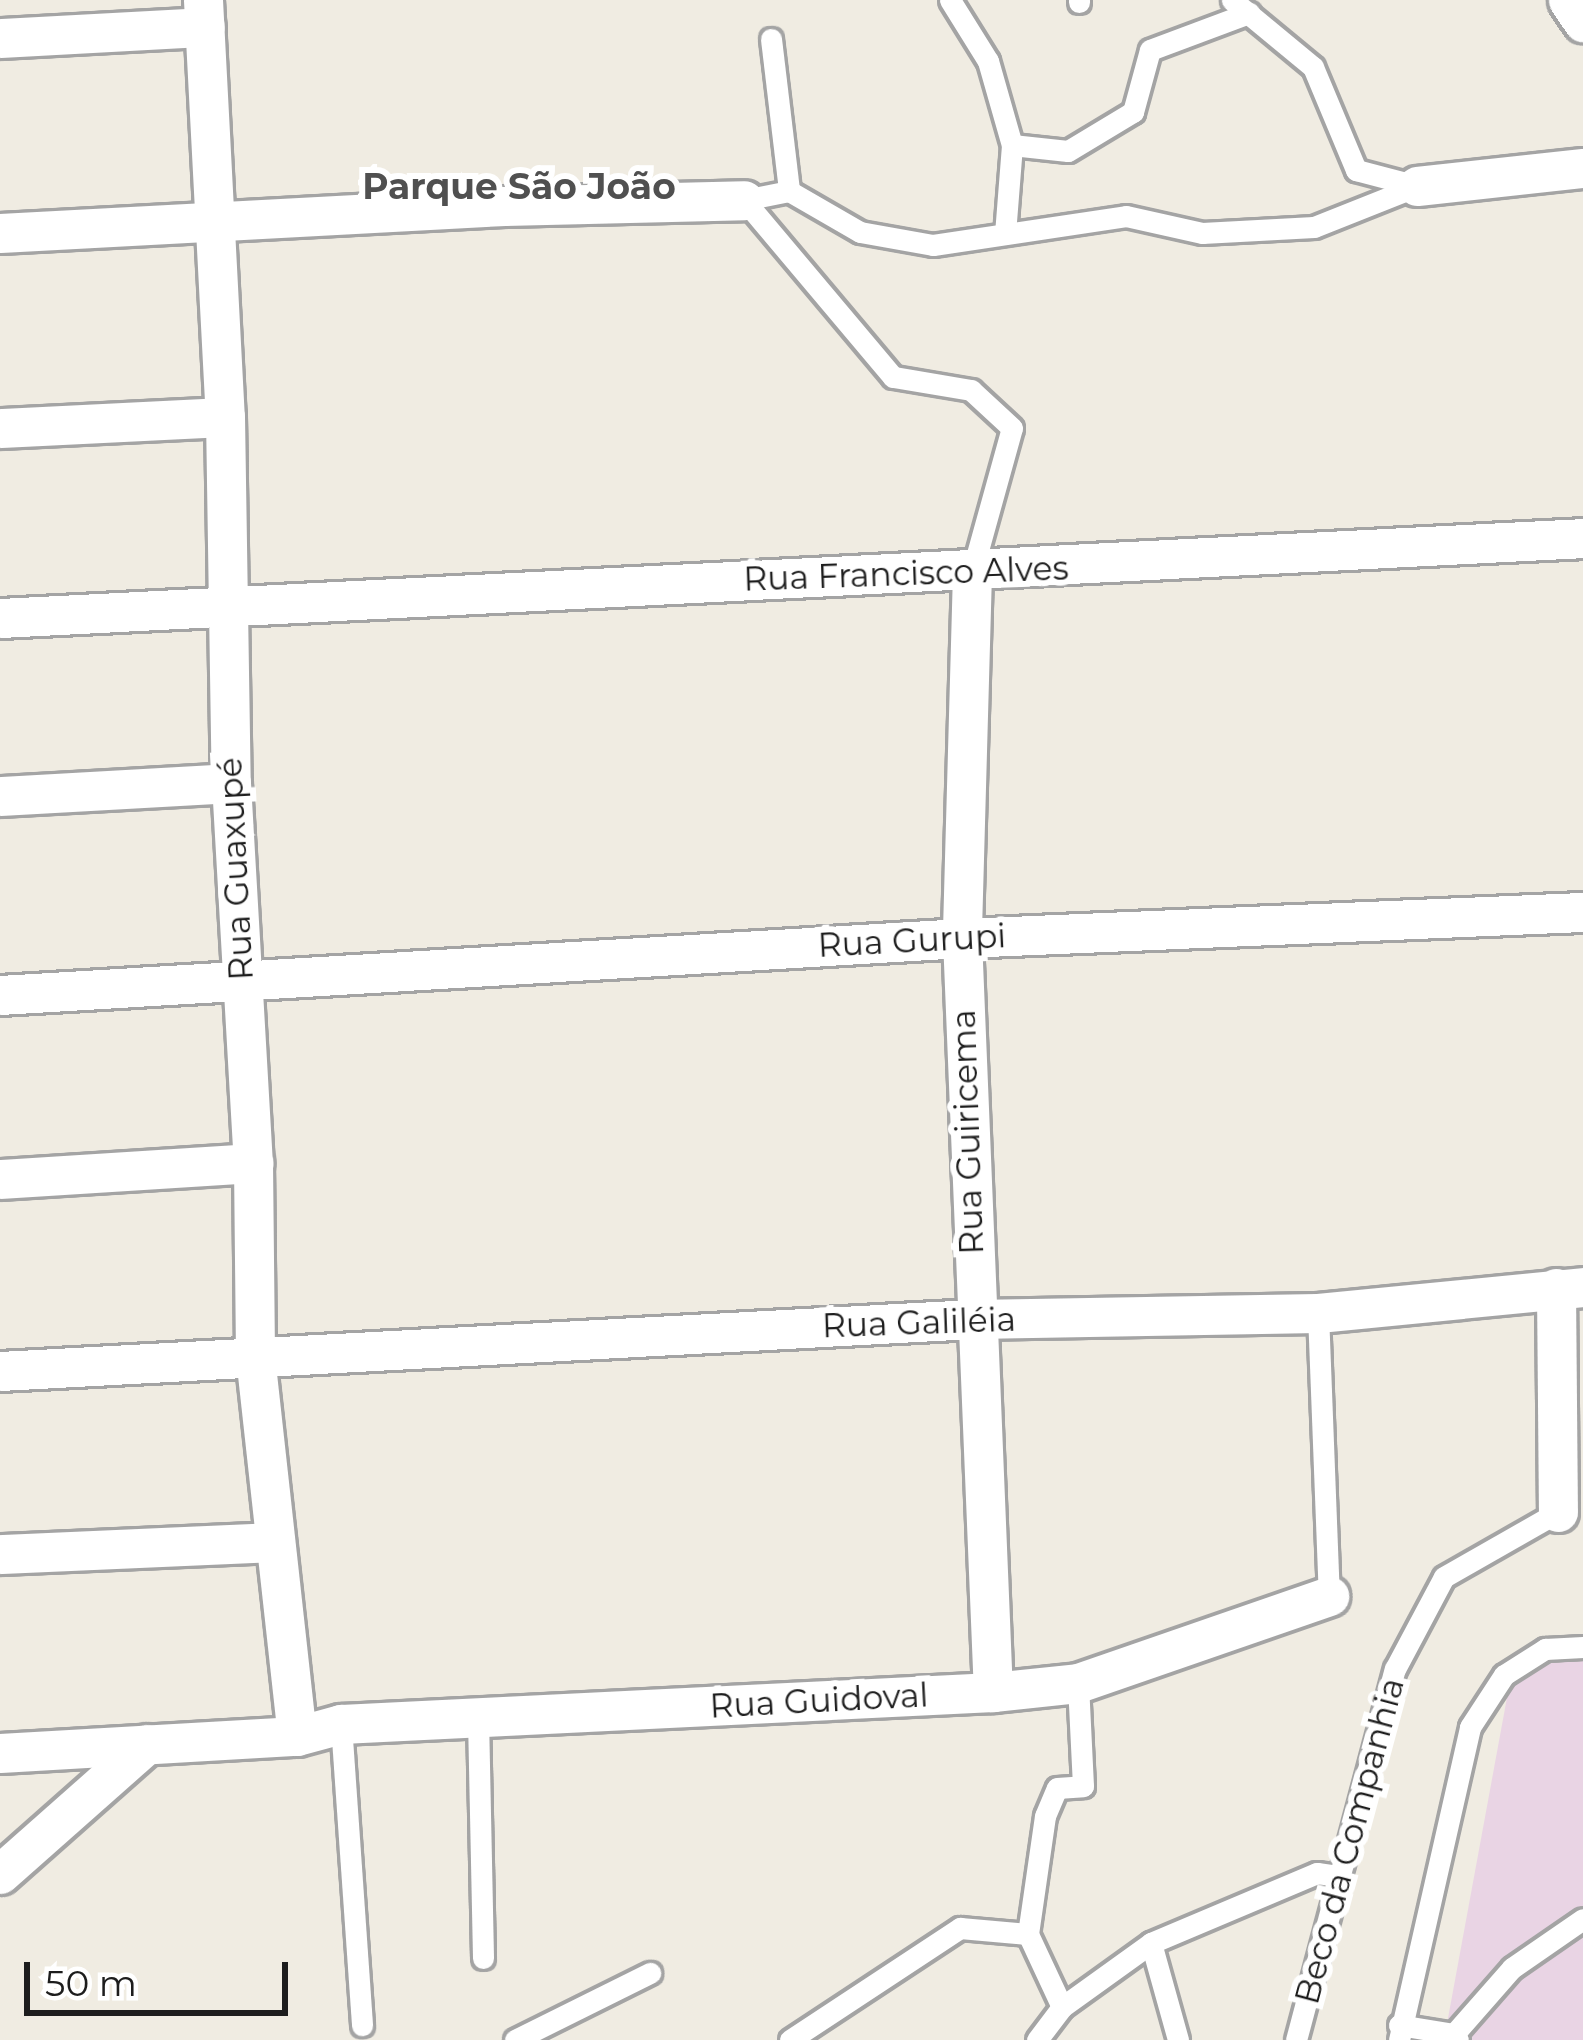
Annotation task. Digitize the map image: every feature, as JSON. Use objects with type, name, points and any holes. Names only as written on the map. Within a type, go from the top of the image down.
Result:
[{"type":"street","points":[[1568,0],[1583,22]]},
{"type":"street","points":[[0,38],[204,14]]},
{"type":"street","name":"Rua Guaxupé","points":[[204,14],[225,417],[231,784],[253,1163],[255,1356],[296,1736]]},
{"type":"street","points":[[1417,186],[1583,168]]},
{"type":"street","points":[[0,233],[213,219],[744,200]]},
{"type":"street","points":[[0,428],[225,417]]},
{"type":"street","name":"Rua Francisco Alves","points":[[0,618],[1583,538]]},
{"type":"street","name":"Rua Guiricema","points":[[972,572],[962,938],[974,1319],[993,1692]]},
{"type":"street","points":[[0,796],[231,784]]},
{"type":"street","name":"Rua Gurupi","points":[[0,995],[962,938],[1583,912]]},
{"type":"street","points":[[0,1179],[253,1163]]},
{"type":"street","name":"Rua Galiléia","points":[[0,1371],[974,1319],[1318,1313],[1570,1288]]},
{"type":"street","name":"Beco da Companhia","points":[[1558,1512],[1570,1288]]},
{"type":"street","points":[[0,1554],[273,1542]]},
{"type":"street","name":"Rua Guidoval","points":[[0,1753],[296,1736],[341,1724],[993,1692],[1078,1683],[1329,1596]]},
{"type":"street","points":[[0,1874],[147,1744]]},
{"type":"lane","points":[[950,0],[988,61],[1012,145],[1005,234]]},
{"type":"lane","points":[[1012,145],[1068,151],[1132,112],[1150,50],[1240,7],[1313,67],[1356,170],[1417,186]]},
{"type":"lane","points":[[771,39],[789,191]]},
{"type":"lane","points":[[972,572],[1012,428],[971,390],[893,376],[744,200],[789,191],[860,232],[933,245],[1126,216],[1202,233],[1314,227],[1417,186]]},
{"type":"lane","points":[[1318,1313],[1329,1596]]},
{"type":"lane","name":"Beco da Companhia","points":[[1296,2040],[1395,1669],[1444,1577],[1558,1512]]},
{"type":"lane","points":[[1583,1648],[1546,1648],[1504,1676],[1470,1727],[1399,2032],[1456,2037],[1512,1968],[1583,1918]]},
{"type":"lane","points":[[1062,2007],[1028,1934],[1045,1816],[1057,1788],[1083,1786],[1078,1683]]},
{"type":"lane","points":[[478,1718],[483,1958]]},
{"type":"lane","points":[[341,1724],[362,2025]]},
{"type":"lane","points":[[1037,2040],[1062,2007],[1151,1943],[1317,1874],[1339,1876]]},
{"type":"lane","points":[[790,2040],[960,1928],[1028,1934]]},
{"type":"lane","points":[[1151,1943],[1178,2040]]},
{"type":"lane","points":[[515,2040],[650,1973]]},
{"type":"shaded area","points":[[1583,1648],[1583,2040],[1444,2040],[1513,1665]]},
{"type":"district","name":"Parque São João","points":[[519,187]]}]
